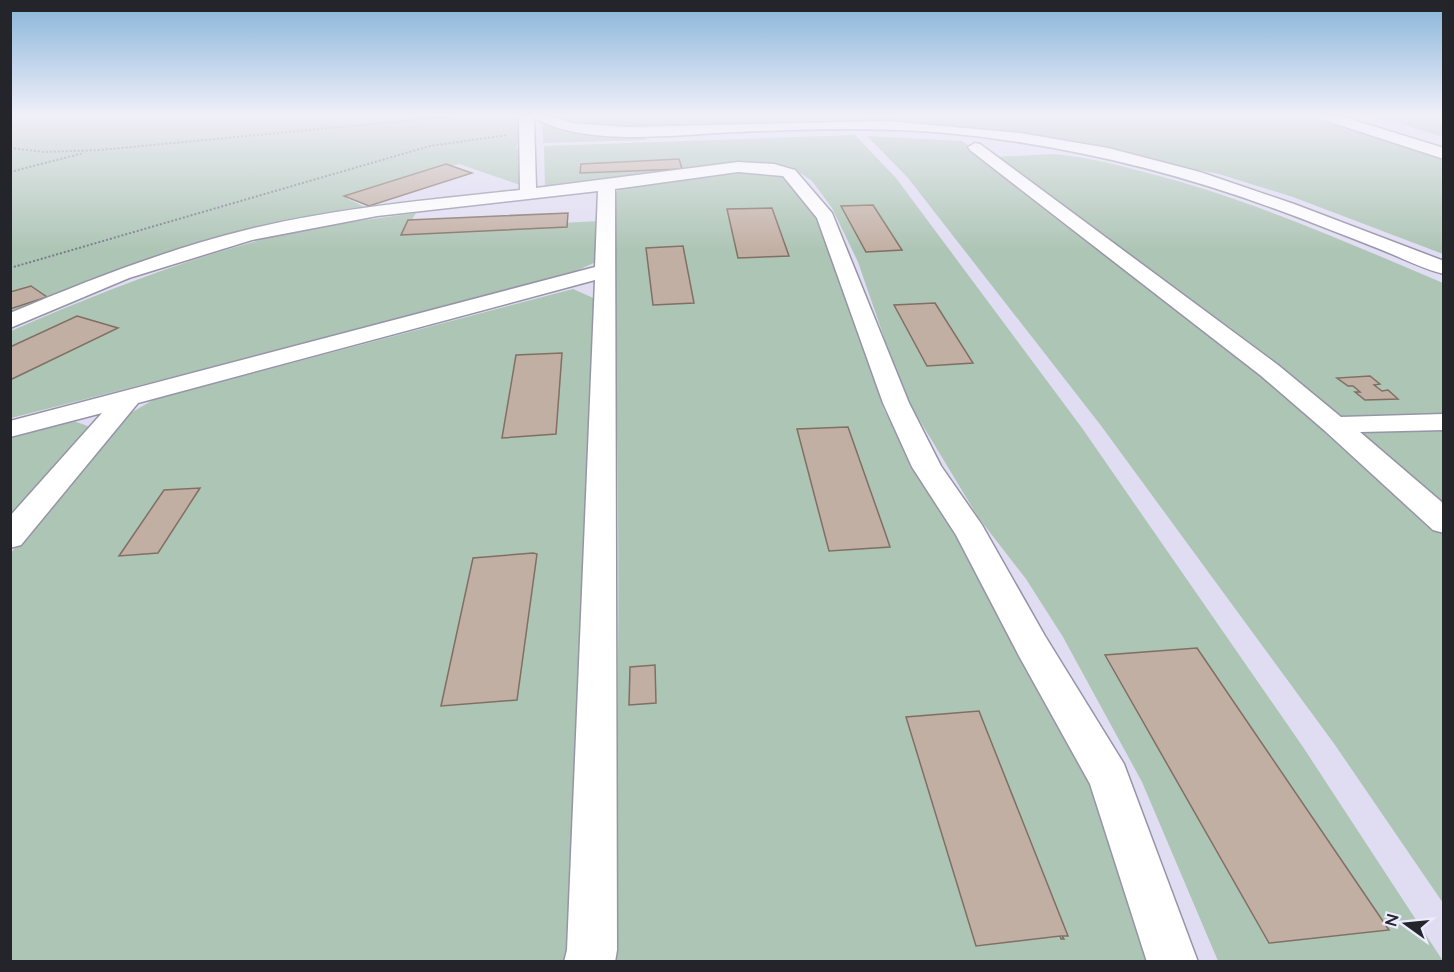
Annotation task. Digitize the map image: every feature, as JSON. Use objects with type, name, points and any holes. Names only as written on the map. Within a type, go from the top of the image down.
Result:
[{"type":"lane","points":[[527,160],[528,193]]},
{"type":"lane","points":[[993,160],[1269,370],[1335,425],[1443,522]]},
{"type":"lane","points":[[1131,160],[1192,175],[1254,195],[1443,268]]},
{"type":"lane","points":[[10,321],[122,274],[249,235],[377,211],[607,185],[738,167],[774,169],[789,173],[826,217],[896,403],[927,466],[971,533],[1032,646],[1109,778],[1173,962]]},
{"type":"lane","points":[[590,962],[607,185]]},
{"type":"lane","points":[[10,429],[605,271]]},
{"type":"lane","points":[[10,537],[128,399]]},
{"type":"lane","points":[[1335,425],[1443,422]]},
{"type":"path","points":[[10,172],[54,160]]},
{"type":"path","points":[[10,268],[381,160]]},
{"type":"green space","points":[[10,160],[519,160],[520,185],[459,164],[346,198],[367,208],[241,237],[11,318]]},
{"type":"green space","points":[[544,160],[879,160],[896,178],[1082,428],[1303,747],[1443,961],[1218,961],[1142,782],[1063,637],[1026,579],[978,517],[914,411],[899,381],[858,262],[832,208],[812,181],[802,174],[778,167],[545,190]]},
{"type":"green space","points":[[891,160],[987,160],[1218,337],[1443,527],[1443,903],[1335,745],[1102,427],[908,178]]},
{"type":"green space","points":[[1000,160],[1094,160],[1183,183],[1296,222],[1443,283],[1443,504],[1297,382]]},
{"type":"green space","points":[[1146,160],[1443,160],[1443,254],[1293,197],[1219,174]]},
{"type":"green space","points":[[750,172],[783,175],[817,217],[833,254],[884,410],[958,541],[995,592],[1072,734],[1164,961],[605,962],[612,866],[618,674],[618,483],[613,195],[621,188]]},
{"type":"green space","points":[[416,213],[405,231],[599,221],[598,261],[559,279],[11,418],[11,331],[140,279],[238,246],[308,229]]},
{"type":"green space","points":[[573,289],[598,300],[578,853],[565,961],[11,962],[11,553],[127,415],[155,399]]},
{"type":"green space","points":[[74,421],[90,427],[11,517],[11,438]]},
{"type":"building","points":[[679,160],[682,169],[580,173],[581,164]]},
{"type":"building","points":[[446,164],[472,173],[369,206],[344,196]]},
{"type":"building","points":[[873,205],[902,250],[866,252],[841,206]]},
{"type":"building","points":[[772,208],[789,256],[738,258],[727,209]]},
{"type":"building","points":[[568,213],[567,227],[401,235],[408,220]]},
{"type":"building","points":[[683,246],[694,303],[653,305],[646,248]]},
{"type":"building","points":[[31,286],[47,297],[10,309],[10,292]]},
{"type":"building","points":[[935,303],[973,363],[927,366],[894,305]]},
{"type":"building","points":[[77,316],[118,328],[10,380],[10,347]]},
{"type":"building","points":[[562,353],[556,434],[502,438],[516,355]]},
{"type":"building","points":[[1370,376],[1380,384],[1374,385],[1382,391],[1388,390],[1398,399],[1365,400],[1355,392],[1360,392],[1353,386],[1348,386],[1337,378]]},
{"type":"building","points":[[848,427],[890,547],[829,551],[797,429]]},
{"type":"building","points":[[200,488],[158,553],[119,556],[164,490]]},
{"type":"building","points":[[537,554],[517,700],[441,706],[473,558]]},
{"type":"building","points":[[1197,648],[1389,930],[1269,943],[1105,655]]},
{"type":"building","points":[[655,665],[656,703],[629,705],[630,667]]},
{"type":"building","points":[[979,711],[1068,936],[1062,936],[1064,939],[1060,936],[976,946],[906,717]]}]
